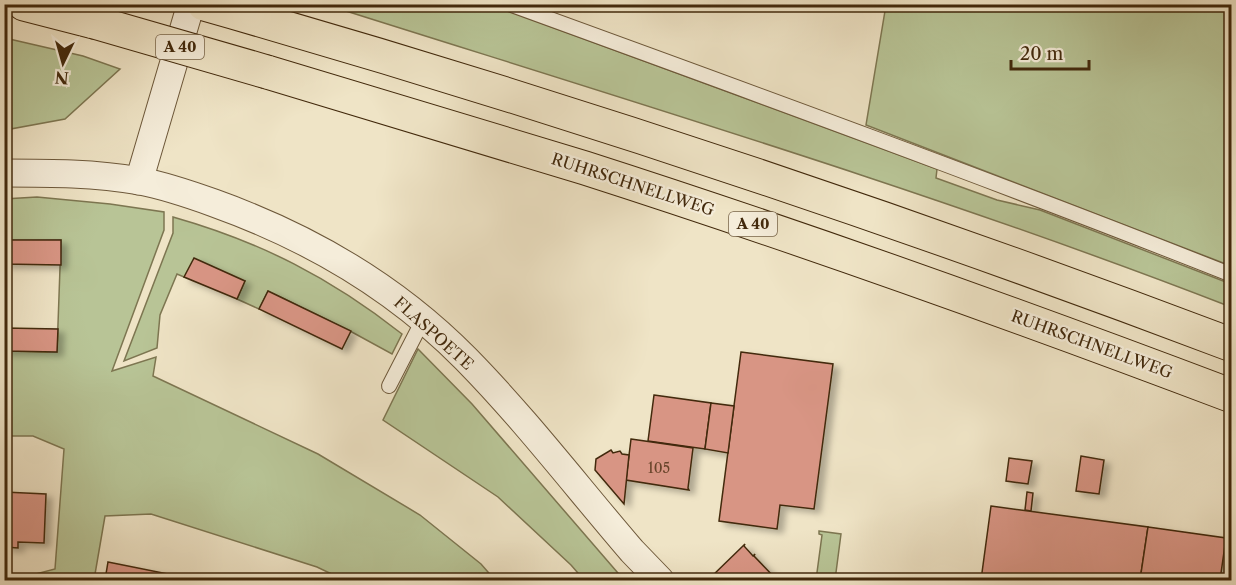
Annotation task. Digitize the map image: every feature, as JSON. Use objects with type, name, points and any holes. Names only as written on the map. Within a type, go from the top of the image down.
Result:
[{"type":"highway","name":"RUHRSCHNELLWEG","points":[[24,4],[267,72],[564,162],[903,275],[1232,396]]},
{"type":"highway","points":[[204,4],[572,114],[751,172],[1087,290],[1232,345]]},
{"type":"street","points":[[139,181],[191,4]]},
{"type":"street","name":"FLASPOETE","points":[[4,173],[72,173],[139,181],[172,188],[285,231],[344,262],[423,320],[474,369],[632,551],[660,580]]},
{"type":"lane","points":[[509,4],[1070,211],[1232,275]]},
{"type":"lane","points":[[388,386],[423,320]]},
{"type":"green space","points":[[327,5],[529,5],[525,17],[937,169],[936,178],[997,200],[1040,210],[1231,284],[1231,307],[1120,265],[895,186]]},
{"type":"green space","points":[[886,5],[1231,5],[1231,266],[866,125]]},
{"type":"green space","points":[[5,38],[83,56],[120,69],[65,119],[5,130]]},
{"type":"green space","points":[[37,197],[164,212],[164,230],[112,371],[156,357],[153,376],[318,454],[420,515],[481,564],[495,580],[344,580],[317,567],[151,514],[105,516],[94,580],[13,580],[55,569],[64,449],[33,436],[5,436],[5,351],[57,352],[61,240],[5,240],[4,199]]},
{"type":"green space","points":[[173,217],[265,250],[322,279],[402,334],[392,354],[268,291],[259,309],[237,299],[245,281],[184,277],[177,274],[160,315],[157,348],[124,361],[173,233]]},
{"type":"green space","points":[[418,349],[472,404],[624,580],[584,580],[498,497],[383,420]]},
{"type":"green space","points":[[819,531],[841,534],[835,580],[816,580],[822,535]]},
{"type":"building","points":[[4,240],[61,240],[61,265],[4,264]]},
{"type":"building","points":[[194,258],[245,281],[237,299],[184,277]]},
{"type":"building","points":[[268,291],[351,331],[342,349],[259,309]]},
{"type":"building","points":[[4,328],[58,329],[57,352],[4,351]]},
{"type":"building","points":[[741,352],[833,364],[814,509],[780,505],[777,529],[719,521]]},
{"type":"building","points":[[654,395],[711,403],[705,449],[648,441]]},
{"type":"building","points":[[711,403],[734,406],[728,453],[705,449]]},
{"type":"building","points":[[631,439],[693,448],[689,490],[626,480]]},
{"type":"building","points":[[611,450],[613,453],[620,451],[622,454],[629,455],[624,504],[595,470],[596,459]]},
{"type":"building","points":[[1081,456],[1104,460],[1099,494],[1076,491]]},
{"type":"building","points":[[1009,458],[1032,461],[1028,484],[1006,481]]},
{"type":"building","points":[[4,492],[46,494],[44,543],[18,542],[18,548],[5,547]]},
{"type":"building","points":[[1027,492],[1033,493],[1031,511],[1025,510]]},
{"type":"building","points":[[991,506],[1148,527],[1140,580],[981,580]]},
{"type":"building","points":[[1148,527],[1226,538],[1220,580],[1140,580]]},
{"type":"building","points":[[745,544],[744,546],[753,556],[755,554],[754,556],[778,580],[715,580],[710,578]]},
{"type":"building","points":[[108,562],[183,577],[182,580],[105,580]]}]
